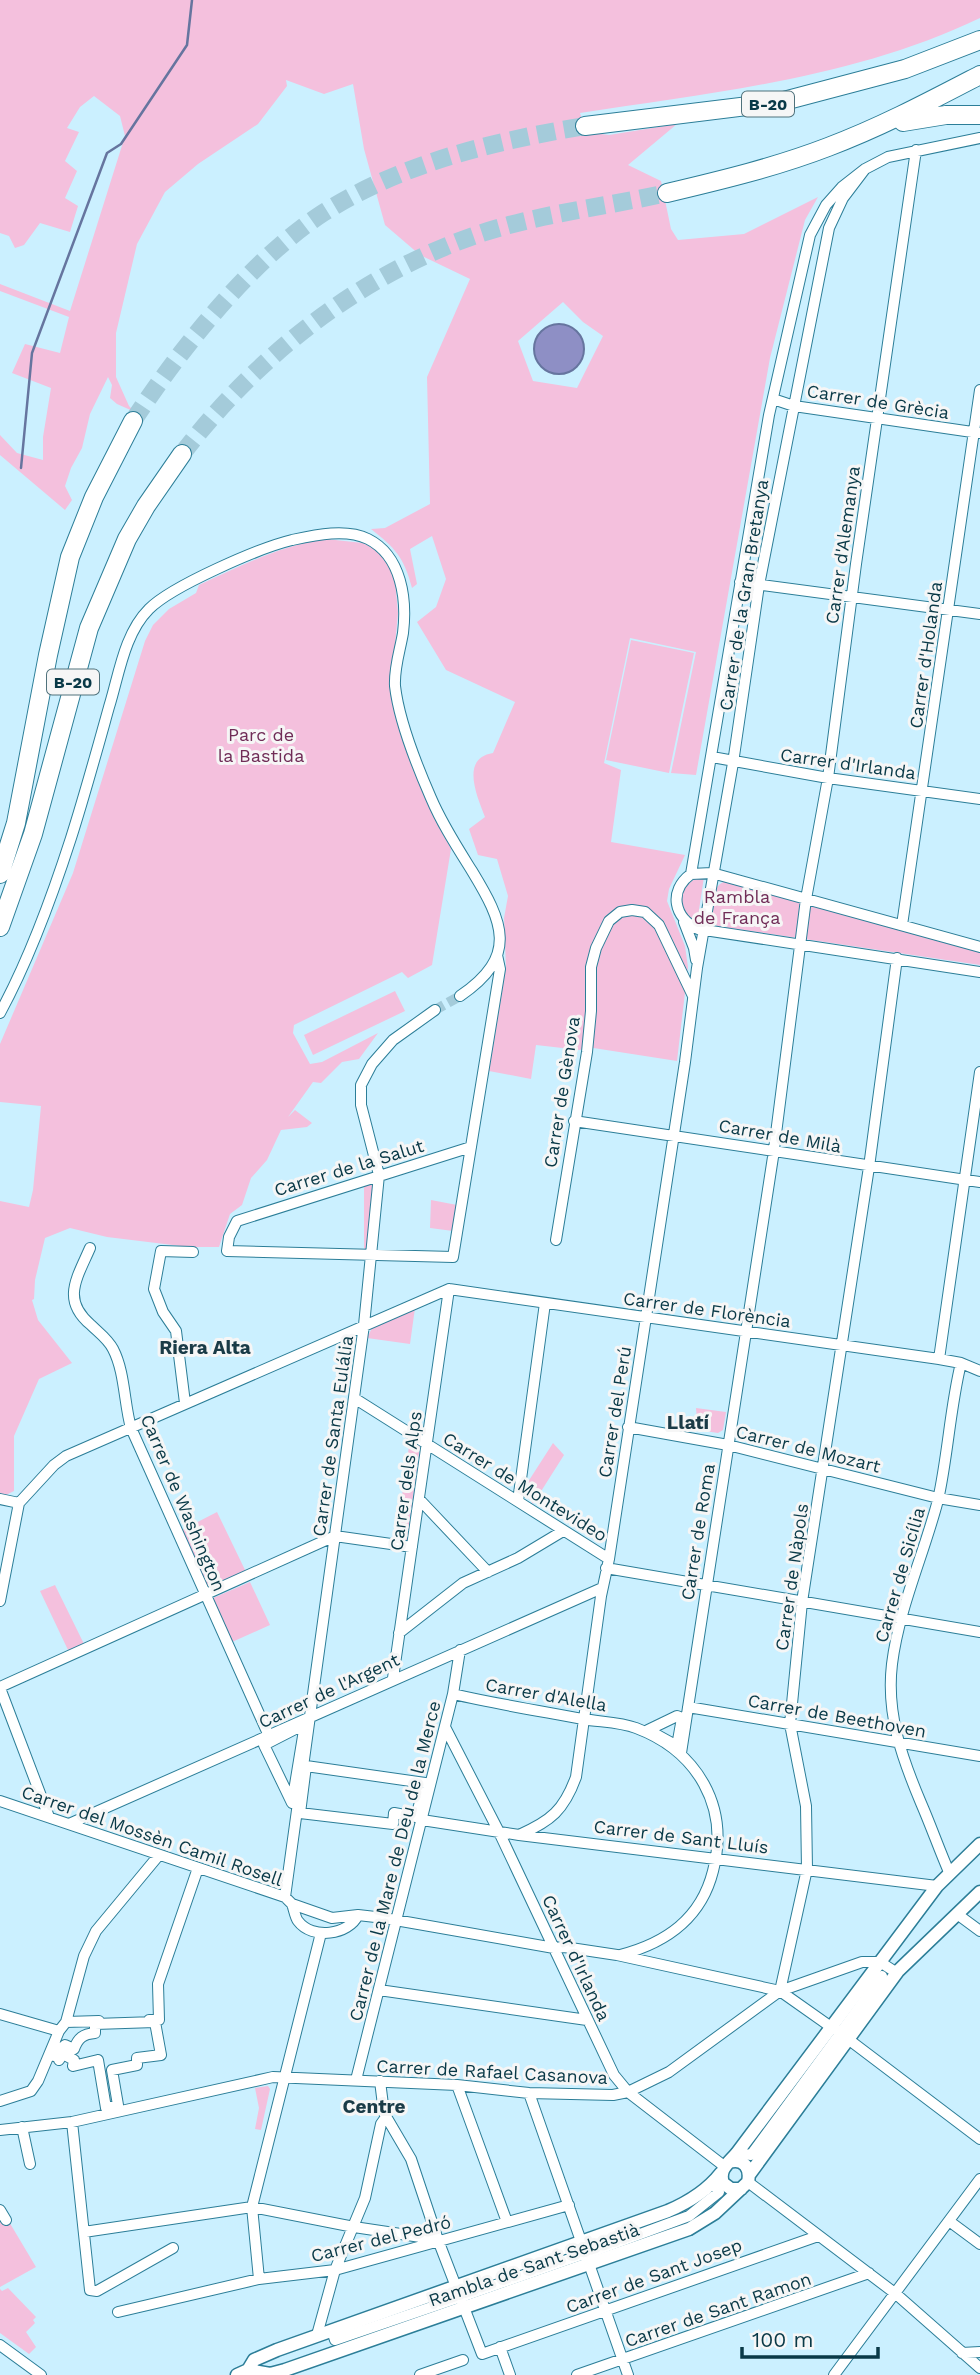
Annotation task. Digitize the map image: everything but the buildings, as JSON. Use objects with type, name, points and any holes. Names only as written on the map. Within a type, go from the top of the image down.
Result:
[{"type":"highway","name":"B-20","points":[[585,126],[780,102],[905,69],[980,40]]},
{"type":"highway","points":[[667,193],[779,164],[876,127],[980,75]]},
{"type":"highway","points":[[876,127],[946,115],[980,115]]},
{"type":"highway","name":"B-20","points":[[0,874],[16,824],[48,654],[70,557],[94,497],[133,421]]},
{"type":"highway","name":"B-20","points":[[0,927],[33,834],[93,616],[133,528],[183,453]]},
{"type":"street","name":"Carrer de la Gran Bretanya","points":[[691,874],[773,399],[810,235],[826,205],[842,187],[865,169],[888,157],[980,138]]},
{"type":"street","name":"Carrer d'Alemanya","points":[[774,1150],[806,899],[828,778],[851,595],[916,150]]},
{"type":"street","name":"Carrer de la Gran Bretanya","points":[[704,930],[733,763],[759,585],[820,266],[829,228],[843,198],[865,169]]},
{"type":"street","points":[[802,263],[820,266]]},
{"type":"street","name":"Carrer d'Holanda","points":[[902,925],[977,433],[980,390]]},
{"type":"street","name":"Carrer de Grècia","points":[[773,399],[794,406],[977,433]]},
{"type":"street","points":[[0,1013],[26,958],[56,881],[132,633],[140,619],[151,607],[178,590],[274,545],[317,534],[346,534],[368,539],[391,560],[400,578],[403,633],[395,662],[396,686],[408,736],[437,812],[491,902],[499,921],[501,936],[497,955],[477,984],[460,996]]},
{"type":"street","points":[[740,582],[980,614]]},
{"type":"street","name":"Carrer d'Irlanda","points":[[712,757],[733,763],[828,778],[980,799]]},
{"type":"street","points":[[980,947],[712,873],[691,874],[681,883],[676,893],[676,905],[682,918],[693,927],[704,930],[980,972]]},
{"type":"street","name":"Carrer de Gènova","points":[[556,1240],[587,1052],[591,967],[596,948],[609,921],[620,912],[632,910],[645,912],[651,917],[659,925],[693,996]]},
{"type":"street","name":"Carrer del Perú","points":[[682,918],[694,947],[697,968]]},
{"type":"street","name":"Carrer del Perú","points":[[519,1835],[550,1819],[569,1796],[576,1777],[704,930]]},
{"type":"street","points":[[372,1255],[453,1257],[500,969],[497,955]]},
{"type":"street","name":"Carrer de Nàpols","points":[[780,1991],[807,1869],[806,1806],[790,1724],[802,1602],[869,1167],[897,958]]},
{"type":"street","name":"Carrer de Santa Eulália","points":[[288,1901],[303,1762],[372,1255],[379,1175],[361,1105],[361,1085],[372,1064],[393,1040],[435,1010]]},
{"type":"street","points":[[939,1359],[980,1072]]},
{"type":"street","name":"Carrer de Milà","points":[[574,1121],[980,1182]]},
{"type":"street","name":"Carrer de la Salut","points":[[372,1255],[227,1251],[229,1237],[237,1221],[471,1147]]},
{"type":"street","name":"Carrer de Roma","points":[[681,1754],[774,1150]]},
{"type":"street","name":"Carrer de Washington","points":[[90,1248],[74,1292],[78,1314],[113,1348],[122,1375],[131,1428],[206,1594],[266,1740],[266,1746],[292,1802],[305,1724],[266,1740]]},
{"type":"street","points":[[185,1403],[176,1331],[163,1312],[154,1289],[161,1251],[193,1252]]},
{"type":"street","points":[[0,1601],[19,1503],[54,1465],[66,1456],[449,1289]]},
{"type":"street","name":"Carrer de Florència","points":[[449,1289],[939,1359],[980,1370]]},
{"type":"street","name":"Carrer dels Alps","points":[[394,1678],[449,1289]]},
{"type":"street","points":[[518,1501],[545,1303]]},
{"type":"street","name":"Carrer de Sicília","points":[[949,1872],[908,1774],[899,1744],[891,1683],[892,1662],[902,1619],[938,1498],[953,1395],[961,1363]]},
{"type":"street","name":"Carrer de Montevideo","points":[[354,1398],[518,1501],[608,1564]]},
{"type":"street","name":"Carrer de Mozart","points":[[628,1427],[727,1445],[938,1498],[980,1505]]},
{"type":"street","points":[[0,1499],[19,1503]]},
{"type":"street","points":[[419,1499],[488,1572]]},
{"type":"street","points":[[399,1633],[463,1583],[518,1558],[563,1531]]},
{"type":"street","points":[[49,1817],[0,1688],[335,1536],[412,1547]]},
{"type":"street","points":[[608,1564],[706,1586],[980,1632]]},
{"type":"street","name":"Carrer de l'Argent","points":[[68,1824],[266,1740],[309,1716],[603,1588]]},
{"type":"street","name":"Carrer de la Mare de Deu de la Merce","points":[[356,2080],[453,1694],[460,1650]]},
{"type":"street","name":"Carrer d'Alella","points":[[453,1694],[634,1727],[653,1724],[688,1707]]},
{"type":"street","name":"Carrer de Beethoven","points":[[688,1707],[980,1756]]},
{"type":"street","name":"Carrer d'Irlanda","points":[[445,1727],[498,1830],[614,2075],[628,2092],[896,2294],[980,2368]]},
{"type":"street","name":"Carrer d'Alella","points":[[617,1955],[638,1950],[669,1935],[686,1921],[701,1903],[717,1858],[716,1818],[705,1782],[681,1754],[634,1727]]},
{"type":"street","points":[[303,1762],[431,1782]]},
{"type":"street","points":[[306,1766],[425,1783],[416,1817],[394,1813],[393,1824],[300,1813],[306,1766]]},
{"type":"street","name":"Carrer del Mossèn Camil Rosell","points":[[0,1801],[198,1868],[329,1918],[358,1915],[554,1948],[617,1955],[780,1991]]},
{"type":"street","name":"Carrer de Sant Lluís","points":[[422,1820],[519,1835],[937,1885]]},
{"type":"street","name":"Rambla de Sant Sebastià","points":[[840,2033],[880,1962],[937,1885],[980,1844]]},
{"type":"street","points":[[0,2101],[31,2091],[59,2031],[66,2022],[84,1956],[96,1931],[159,1856]]},
{"type":"street","points":[[66,2022],[159,2020],[159,1984],[198,1868]]},
{"type":"street","name":"Rambla de Sant Sebastià","points":[[243,2372],[254,2360],[317,2335],[335,2340],[585,2254],[735,2175],[840,2033],[980,1892]]},
{"type":"street","name":"Carrer del Mossèn Camil Rosell","points":[[288,1901],[298,1920],[309,1924]]},
{"type":"street","points":[[957,1914],[980,1931]]},
{"type":"street","points":[[332,1932],[335,1922],[329,1918],[311,1916],[308,1919],[309,1924],[321,1933],[332,1932],[347,1926],[355,1921],[358,1915]]},
{"type":"street","points":[[259,2279],[252,2207],[321,1933]]},
{"type":"street","name":"Carrer de Rafael Casanova","points":[[0,2130],[72,2122],[273,2077],[457,2085],[528,2093],[612,2095],[628,2092],[669,2072],[780,1991],[862,1962],[880,1962]]},
{"type":"street","points":[[880,1962],[897,1973]]},
{"type":"street","name":"Rambla de Sant Sebastià","points":[[243,2372],[278,2373],[335,2340],[585,2254],[689,2229],[715,2213],[735,2175],[882,1976]]},
{"type":"street","points":[[379,1990],[587,2020]]},
{"type":"street","points":[[780,1991],[980,2139]]},
{"type":"street","points":[[0,2014],[59,2031]]},
{"type":"street","points":[[155,2022],[161,2055],[136,2059],[137,2065],[112,2070],[118,2105],[106,2108],[98,2060],[73,2066],[74,2060],[63,2054],[59,2060],[58,2055],[54,2056],[58,2047],[60,2050],[65,2045],[74,2049],[78,2040],[86,2034],[95,2033],[95,2024],[155,2022]]},
{"type":"street","points":[[380,2081],[382,2106],[386,2117],[411,2159],[460,2298]]},
{"type":"street","points":[[457,2085],[508,2222]]},
{"type":"street","points":[[528,2093],[628,2375]]},
{"type":"street","points":[[317,2335],[335,2270],[365,2198],[381,2124],[386,2117]]},
{"type":"street","points":[[72,2122],[90,2290],[97,2291],[173,2248]]},
{"type":"street","points":[[22,2127],[30,2164]]},
{"type":"street","points":[[834,2375],[980,2179]]},
{"type":"street","name":"Carrer del Pedró","points":[[118,2312],[259,2279],[335,2270],[569,2205]]},
{"type":"street","points":[[84,2232],[252,2207],[438,2240]]},
{"type":"street","points":[[0,2210],[6,2220]]},
{"type":"street","points":[[949,2221],[980,2244]]},
{"type":"street","name":"Carrer de Sant Josep","points":[[460,2298],[482,2354],[818,2235]]},
{"type":"street","name":"Carrer de Sant Ramon","points":[[577,2375],[869,2273]]},
{"type":"street","points":[[0,2345],[40,2375]]},
{"type":"street","points":[[500,2347],[510,2375]]},
{"type":"street","points":[[277,2350],[292,2360],[278,2373],[269,2364],[277,2350]]},
{"type":"street","points":[[962,2353],[980,2352]]},
{"type":"street","points":[[420,2375],[463,2360]]},
{"type":"green space","points":[[0,0],[980,0],[980,18],[884,55],[834,69],[733,90],[580,113],[586,132],[609,135],[677,124],[628,165],[661,181],[671,229],[678,240],[744,234],[818,197],[805,220],[770,358],[696,775],[671,773],[696,652],[630,638],[604,763],[621,770],[611,842],[685,855],[669,889],[667,901],[685,946],[688,967],[677,1061],[587,1047],[580,1050],[536,1045],[531,1079],[489,1071],[506,968],[504,918],[508,896],[497,859],[478,855],[469,829],[485,817],[475,789],[474,770],[483,756],[493,753],[515,702],[446,670],[417,622],[436,607],[446,579],[432,536],[410,549],[417,584],[412,588],[398,554],[371,529],[385,528],[430,504],[427,377],[470,279],[420,255],[385,225],[364,149],[353,84],[324,94],[286,80],[287,86],[258,124],[198,164],[165,192],[137,244],[116,333],[116,377],[129,406],[135,412],[110,398],[112,385],[108,377],[90,414],[82,448],[65,486],[72,500],[65,510],[0,455],[0,435],[17,453],[43,460],[43,437],[51,388],[12,373],[25,344],[60,353],[69,317],[0,291],[0,284],[70,311],[125,136],[120,116],[94,96],[80,107],[67,128],[79,132],[65,161],[77,171],[65,198],[78,206],[70,232],[40,223],[24,245],[15,248],[9,236],[0,233]],"holes":[[[563,302],[583,322],[603,336],[577,388],[533,381],[518,341]]]},
{"type":"green space","name":"Parc de la Bastida","points":[[326,539],[363,543],[376,550],[391,568],[395,580],[398,613],[391,688],[427,803],[451,849],[432,965],[408,978],[402,972],[294,1025],[293,1033],[310,1064],[322,1062],[378,1033],[359,1059],[342,1062],[321,1083],[313,1082],[288,1117],[295,1110],[312,1123],[307,1127],[281,1130],[267,1160],[251,1178],[242,1205],[230,1214],[219,1247],[189,1247],[107,1237],[70,1228],[45,1238],[32,1300],[38,1320],[72,1363],[39,1379],[14,1436],[14,1491],[0,1495],[0,1201],[29,1207],[41,1106],[0,1102],[0,1044],[73,873],[145,641],[153,625],[169,609],[196,593],[199,585],[277,551]]},
{"type":"green space","points":[[631,640],[694,653],[669,773],[606,760]]},
{"type":"green space","points":[[698,877],[704,877],[697,923],[684,913],[681,900],[686,887]]},
{"type":"green space","name":"Rambla de França","points":[[726,881],[980,952],[980,965],[717,926],[711,917],[715,891]]},
{"type":"green space","points":[[395,991],[405,1011],[313,1055],[304,1035]]},
{"type":"green space","points":[[376,1184],[369,1247],[364,1249],[364,1185]]},
{"type":"green space","points":[[431,1200],[457,1205],[453,1231],[430,1228]]},
{"type":"green space","points":[[415,1308],[410,1344],[367,1338],[373,1326]]},
{"type":"green space","points":[[696,1408],[726,1412],[723,1430],[718,1433],[698,1430]]},
{"type":"green space","points":[[410,1439],[420,1446],[407,1540],[396,1539]]},
{"type":"green space","points":[[553,1443],[564,1455],[533,1504],[525,1493],[526,1485]]},
{"type":"green space","points":[[217,1512],[246,1572],[208,1588],[182,1530]]},
{"type":"green space","points":[[250,1582],[270,1625],[232,1642],[213,1598]]},
{"type":"green space","points":[[55,1585],[84,1644],[68,1650],[40,1591]]},
{"type":"green space","points":[[268,2086],[270,2089],[261,2130],[255,2129],[259,2108],[255,2088]]},
{"type":"green space","points":[[8,2220],[36,2267],[0,2287],[0,2222]]},
{"type":"green space","points":[[8,2288],[36,2317],[33,2320],[35,2323],[26,2332],[36,2347],[29,2354],[0,2333],[0,2289],[2,2291]]},
{"type":"water","points":[[559,324],[577,331],[584,349],[577,367],[559,374],[541,367],[534,349],[541,331]]},
{"type":"waterway","points":[[21,468],[32,353],[107,153],[121,144],[187,45],[192,0]]},
{"type":"tunnel","points":[[133,421],[172,365],[244,280],[296,232],[323,213],[384,180],[449,156],[585,126]]},
{"type":"tunnel","points":[[182,454],[211,418],[277,352],[351,296],[391,273],[433,252],[499,228],[667,193]]},
{"type":"tunnel","points":[[435,1010],[460,996]]},
{"type":"district","name":"Riera Alta","points":[[205,1347]]},
{"type":"district","name":"Llatí","points":[[688,1422]]},
{"type":"district","name":"Centre","points":[[374,2106]]}]
